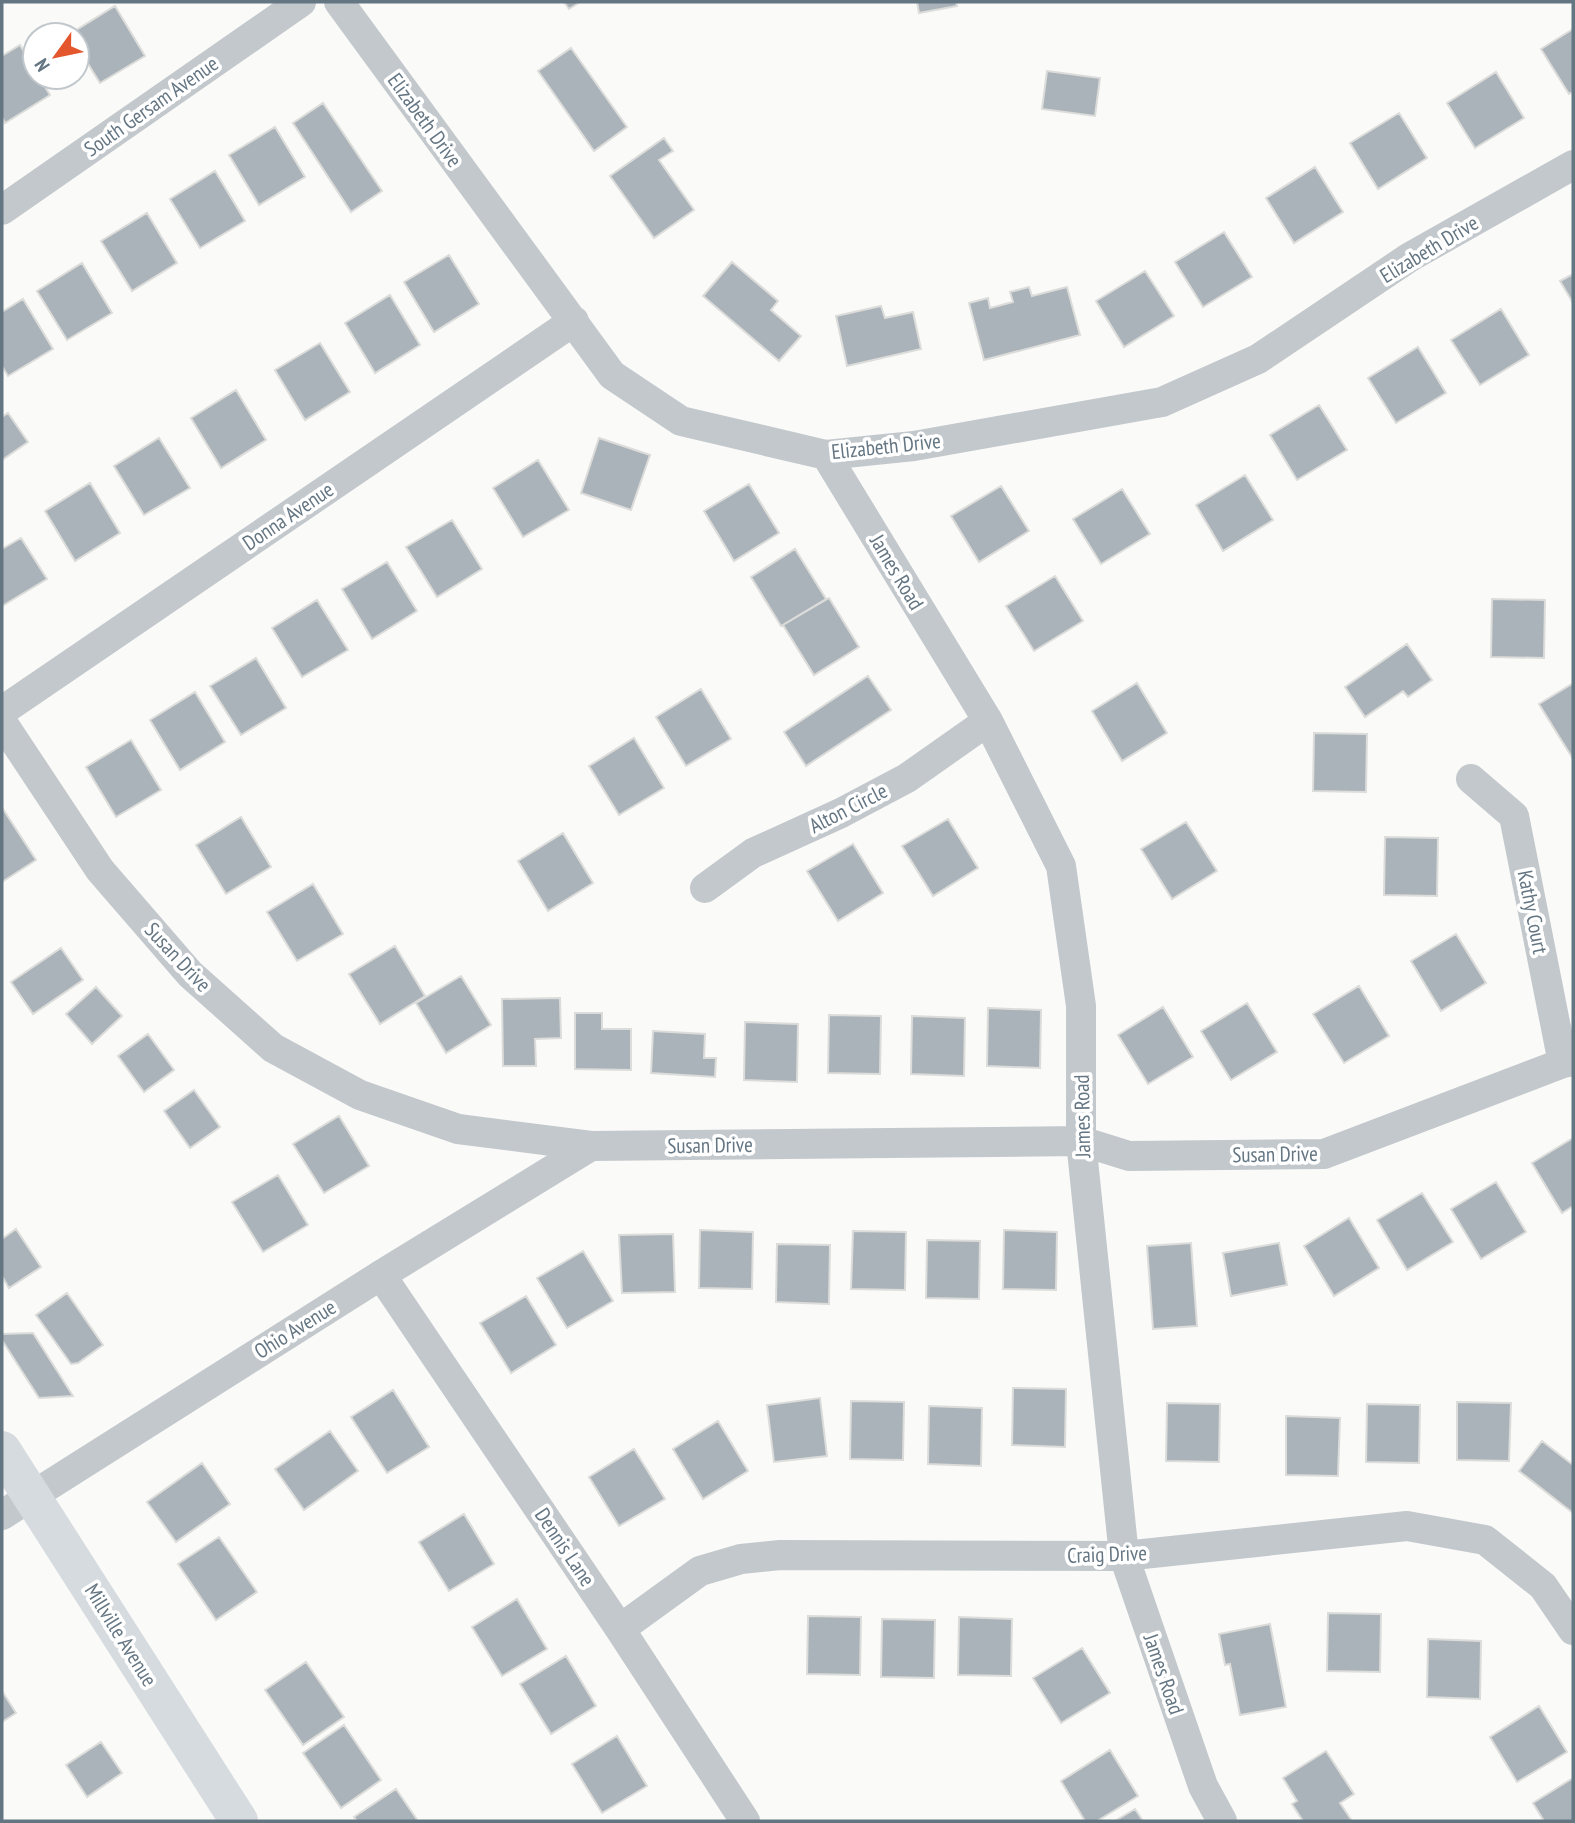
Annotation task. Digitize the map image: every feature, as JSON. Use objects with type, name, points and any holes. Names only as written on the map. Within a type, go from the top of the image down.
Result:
[{"type":"main road","name":"Millville Avenue","points":[[2,1450],[17,1505],[239,1821]]},
{"type":"street","name":"South Gersam Avenue","points":[[2,210],[301,2]]},
{"type":"street","name":"Elizabeth Drive","points":[[338,2],[612,375],[681,421],[826,455],[914,446],[1161,402],[1258,359],[1410,257],[1573,165]]},
{"type":"street","name":"Donna Avenue","points":[[2,711],[573,321]]},
{"type":"street","name":"James Road","points":[[826,455],[988,721],[1062,866],[1081,1006],[1080,1141],[1124,1556],[1203,1786],[1222,1821]]},
{"type":"street","name":"Alton Circle","points":[[705,888],[753,853],[841,813],[906,778],[988,721]]},
{"type":"street","name":"Susan Drive","points":[[2,722],[100,870],[190,974],[273,1048],[360,1095],[458,1129],[591,1146],[1080,1141],[1129,1156],[1324,1154],[1568,1062]]},
{"type":"street","name":"Kathy Court","points":[[1471,779],[1514,816],[1568,1062]]},
{"type":"street","name":"Ohio Avenue","points":[[17,1505],[591,1146]]},
{"type":"street","name":"Dennis Lane","points":[[382,1275],[620,1629],[745,1821]]},
{"type":"street","name":"Craig Drive","points":[[620,1629],[700,1571],[741,1559],[779,1555],[1124,1556],[1407,1526],[1485,1541],[1544,1586],[1573,1630]]},
{"type":"building","points":[[564,2],[580,2],[569,9]]},
{"type":"building","points":[[917,2],[956,2],[957,6],[919,13]]},
{"type":"building","points":[[115,6],[145,56],[100,83],[91,69],[91,21]]},
{"type":"building","points":[[1573,29],[1573,92],[1569,94],[1541,49]]},
{"type":"building","points":[[20,45],[21,91],[48,91],[50,95],[5,123],[2,117],[2,56]]},
{"type":"building","points":[[571,48],[627,127],[594,151],[538,71]]},
{"type":"building","points":[[1047,71],[1100,78],[1095,116],[1042,109]]},
{"type":"building","points":[[1496,72],[1524,118],[1475,148],[1447,103]]},
{"type":"building","points":[[323,103],[382,191],[351,212],[293,123]]},
{"type":"building","points":[[1399,113],[1427,158],[1378,189],[1350,143]]},
{"type":"building","points":[[275,127],[305,177],[259,205],[229,155]]},
{"type":"building","points":[[664,138],[673,151],[659,160],[694,210],[654,238],[610,176]]},
{"type":"building","points":[[1315,167],[1343,212],[1294,243],[1266,198]]},
{"type":"building","points":[[215,171],[245,221],[200,248],[170,199]]},
{"type":"building","points":[[147,213],[177,263],[132,291],[101,241]]},
{"type":"building","points":[[1224,232],[1252,277],[1203,307],[1175,262]]},
{"type":"building","points":[[449,255],[479,304],[434,332],[404,282]]},
{"type":"building","points":[[732,262],[778,301],[771,310],[801,336],[779,361],[703,296]]},
{"type":"building","points":[[82,263],[112,313],[67,340],[37,291]]},
{"type":"building","points":[[1145,271],[1174,316],[1124,347],[1096,301]]},
{"type":"building","points":[[1573,274],[1573,303],[1560,281]]},
{"type":"building","points":[[1029,287],[1032,296],[1067,287],[1080,335],[984,360],[969,303],[988,298],[990,308],[1013,302],[1010,292]]},
{"type":"building","points":[[390,295],[420,345],[375,373],[345,323]]},
{"type":"building","points":[[23,299],[53,349],[8,376],[2,366],[2,312]]},
{"type":"building","points":[[881,306],[885,318],[913,312],[921,349],[847,366],[836,316]]},
{"type":"building","points":[[1501,309],[1529,355],[1480,385],[1451,340]]},
{"type":"building","points":[[320,343],[350,392],[305,420],[275,370]]},
{"type":"building","points":[[1418,347],[1446,393],[1396,423],[1368,378]]},
{"type":"building","points":[[236,390],[266,440],[221,468],[191,418]]},
{"type":"building","points":[[1319,405],[1347,450],[1297,480],[1270,435]]},
{"type":"building","points":[[8,413],[28,442],[2,460],[2,417]]},
{"type":"building","points":[[159,438],[190,488],[144,515],[114,466]]},
{"type":"building","points":[[599,438],[650,455],[631,510],[581,493]]},
{"type":"building","points":[[538,460],[569,510],[523,537],[493,488]]},
{"type":"building","points":[[1245,475],[1273,520],[1223,551],[1196,505]]},
{"type":"building","points":[[90,483],[120,533],[75,561],[45,511]]},
{"type":"building","points":[[749,484],[779,533],[734,561],[704,511]]},
{"type":"building","points":[[1001,486],[1029,531],[979,562],[951,516]]},
{"type":"building","points":[[1122,489],[1150,534],[1101,564],[1073,519]]},
{"type":"building","points":[[452,520],[482,569],[437,597],[406,547]]},
{"type":"building","points":[[21,538],[47,579],[2,606],[2,549]]},
{"type":"building","points":[[795,549],[826,599],[781,626],[751,577]]},
{"type":"building","points":[[387,562],[417,611],[372,639],[342,589]]},
{"type":"building","points":[[1055,576],[1083,621],[1034,651],[1006,606]]},
{"type":"building","points":[[829,598],[859,647],[814,675],[783,625]]},
{"type":"building","points":[[1492,599],[1545,600],[1544,658],[1491,657]]},
{"type":"building","points":[[317,600],[348,650],[302,677],[272,628]]},
{"type":"building","points":[[1407,644],[1432,680],[1408,697],[1403,691],[1365,717],[1345,687]]},
{"type":"building","points":[[256,658],[286,708],[241,735],[210,686]]},
{"type":"building","points":[[868,676],[891,710],[806,766],[784,732]]},
{"type":"building","points":[[1137,683],[1167,733],[1122,761],[1092,711]]},
{"type":"building","points":[[1572,684],[1573,686],[1573,759],[1539,704]]},
{"type":"building","points":[[701,689],[731,739],[686,766],[656,717]]},
{"type":"building","points":[[195,692],[225,742],[180,770],[150,720]]},
{"type":"building","points":[[1314,733],[1367,734],[1366,792],[1313,791]]},
{"type":"building","points":[[634,738],[664,788],[619,815],[589,766]]},
{"type":"building","points":[[131,740],[161,790],[116,817],[86,767]]},
{"type":"building","points":[[2,810],[36,860],[2,882]]},
{"type":"building","points":[[241,817],[271,867],[226,894],[196,845]]},
{"type":"building","points":[[948,819],[978,868],[933,896],[902,846]]},
{"type":"building","points":[[1186,822],[1217,871],[1172,899],[1141,849]]},
{"type":"building","points":[[563,833],[593,883],[548,911],[518,861]]},
{"type":"building","points":[[1385,837],[1438,838],[1437,896],[1384,895]]},
{"type":"building","points":[[853,844],[883,893],[838,921],[807,871]]},
{"type":"building","points":[[313,884],[343,934],[297,961],[267,912]]},
{"type":"building","points":[[1456,934],[1486,983],[1441,1011],[1411,961]]},
{"type":"building","points":[[395,946],[425,996],[380,1024],[349,974]]},
{"type":"building","points":[[61,948],[83,980],[33,1014],[11,982]]},
{"type":"building","points":[[461,976],[491,1025],[446,1053],[416,1003]]},
{"type":"building","points":[[1359,986],[1389,1036],[1344,1063],[1313,1014]]},
{"type":"building","points":[[96,987],[122,1016],[92,1044],[66,1014]]},
{"type":"building","points":[[560,998],[561,1038],[535,1039],[536,1066],[503,1066],[502,999]]},
{"type":"building","points":[[1247,1003],[1277,1052],[1231,1080],[1201,1031]]},
{"type":"building","points":[[1163,1007],[1193,1057],[1148,1084],[1118,1035]]},
{"type":"building","points":[[988,1008],[1041,1010],[1040,1068],[987,1066]]},
{"type":"building","points":[[575,1013],[602,1013],[602,1029],[631,1029],[631,1070],[575,1069]]},
{"type":"building","points":[[829,1015],[881,1016],[880,1074],[828,1073]]},
{"type":"building","points":[[912,1016],[965,1018],[964,1076],[911,1074]]},
{"type":"building","points":[[745,1022],[798,1024],[797,1082],[744,1080]]},
{"type":"building","points":[[653,1031],[705,1034],[704,1058],[716,1058],[715,1077],[651,1073]]},
{"type":"building","points":[[148,1034],[174,1070],[144,1092],[118,1056]]},
{"type":"building","points":[[194,1090],[220,1127],[190,1148],[164,1111]]},
{"type":"building","points":[[339,1116],[369,1166],[324,1193],[293,1144]]},
{"type":"building","points":[[1573,1138],[1573,1206],[1562,1213],[1532,1163]]},
{"type":"building","points":[[278,1175],[308,1225],[263,1252],[232,1202]]},
{"type":"building","points":[[1496,1182],[1526,1232],[1481,1259],[1451,1209]]},
{"type":"building","points":[[1422,1193],[1453,1242],[1407,1270],[1377,1220]]},
{"type":"building","points":[[1349,1218],[1379,1268],[1334,1296],[1304,1246]]},
{"type":"building","points":[[16,1229],[41,1267],[9,1288],[2,1276],[2,1239]]},
{"type":"building","points":[[700,1230],[753,1232],[752,1289],[699,1288]]},
{"type":"building","points":[[1004,1230],[1057,1232],[1056,1290],[1003,1289]]},
{"type":"building","points":[[853,1231],[906,1232],[905,1290],[851,1289]]},
{"type":"building","points":[[673,1234],[675,1292],[622,1293],[619,1235]]},
{"type":"building","points":[[927,1240],[980,1241],[979,1299],[926,1298]]},
{"type":"building","points":[[1191,1243],[1197,1326],[1153,1329],[1147,1246]]},
{"type":"building","points":[[1279,1243],[1287,1285],[1231,1296],[1223,1253]]},
{"type":"building","points":[[777,1244],[830,1245],[829,1304],[776,1302]]},
{"type":"building","points":[[583,1251],[613,1301],[567,1328],[537,1278]]},
{"type":"building","points":[[67,1293],[103,1345],[78,1363],[71,1364],[36,1315]]},
{"type":"building","points":[[526,1296],[556,1345],[511,1373],[480,1323]]},
{"type":"building","points":[[33,1333],[73,1396],[39,1398],[2,1340],[2,1334]]},
{"type":"building","points":[[1013,1388],[1066,1389],[1065,1447],[1012,1445]]},
{"type":"building","points":[[393,1390],[429,1447],[387,1473],[351,1417]]},
{"type":"building","points":[[820,1398],[827,1456],[774,1462],[767,1405]]},
{"type":"building","points":[[851,1401],[904,1402],[903,1460],[850,1459]]},
{"type":"building","points":[[1457,1402],[1511,1403],[1509,1461],[1457,1460]]},
{"type":"building","points":[[1167,1403],[1220,1404],[1219,1462],[1166,1461]]},
{"type":"building","points":[[1367,1404],[1420,1405],[1419,1463],[1366,1462]]},
{"type":"building","points":[[929,1406],[982,1408],[981,1466],[928,1464]]},
{"type":"building","points":[[1286,1416],[1340,1418],[1338,1476],[1286,1475]]},
{"type":"building","points":[[718,1421],[748,1471],[703,1499],[673,1449]]},
{"type":"building","points":[[330,1431],[358,1471],[304,1510],[275,1469]]},
{"type":"building","points":[[1542,1441],[1573,1465],[1573,1513],[1519,1471]]},
{"type":"building","points":[[634,1449],[665,1499],[619,1526],[589,1477]]},
{"type":"building","points":[[202,1463],[230,1504],[176,1542],[147,1502]]},
{"type":"building","points":[[464,1514],[494,1564],[449,1591],[419,1542]]},
{"type":"building","points":[[219,1537],[257,1592],[216,1620],[178,1564]]},
{"type":"building","points":[[517,1599],[547,1649],[502,1676],[472,1627]]},
{"type":"building","points":[[1328,1613],[1381,1614],[1380,1672],[1327,1671]]},
{"type":"building","points":[[808,1616],[861,1617],[860,1675],[807,1674]]},
{"type":"building","points":[[959,1617],[1012,1619],[1011,1676],[958,1675]]},
{"type":"building","points":[[882,1619],[935,1620],[934,1678],[881,1677]]},
{"type":"building","points":[[1270,1624],[1286,1707],[1240,1715],[1230,1664],[1225,1665],[1219,1634]]},
{"type":"building","points":[[1428,1639],[1481,1641],[1480,1699],[1427,1697]]},
{"type":"building","points":[[1082,1648],[1110,1693],[1061,1723],[1033,1678]]},
{"type":"building","points":[[566,1656],[596,1706],[551,1734],[520,1684]]},
{"type":"building","points":[[306,1662],[344,1717],[303,1745],[265,1690]]},
{"type":"building","points":[[2,1691],[16,1713],[2,1722]]},
{"type":"building","points":[[1539,1706],[1567,1752],[1517,1782],[1490,1737]]},
{"type":"building","points":[[344,1725],[381,1780],[341,1808],[303,1753]]},
{"type":"building","points":[[617,1736],[647,1786],[602,1813],[572,1764]]},
{"type":"building","points":[[101,1742],[122,1773],[87,1797],[66,1765]]},
{"type":"building","points":[[1110,1750],[1138,1796],[1097,1821],[1085,1821],[1061,1781]]},
{"type":"building","points":[[1326,1751],[1354,1794],[1340,1803],[1352,1821],[1303,1821],[1292,1804],[1297,1801],[1283,1778]]},
{"type":"building","points":[[1573,1778],[1573,1821],[1544,1821],[1533,1803]]},
{"type":"building","points":[[396,1789],[418,1821],[357,1821],[354,1817]]},
{"type":"building","points":[[1135,1809],[1143,1821],[1115,1821]]}]
